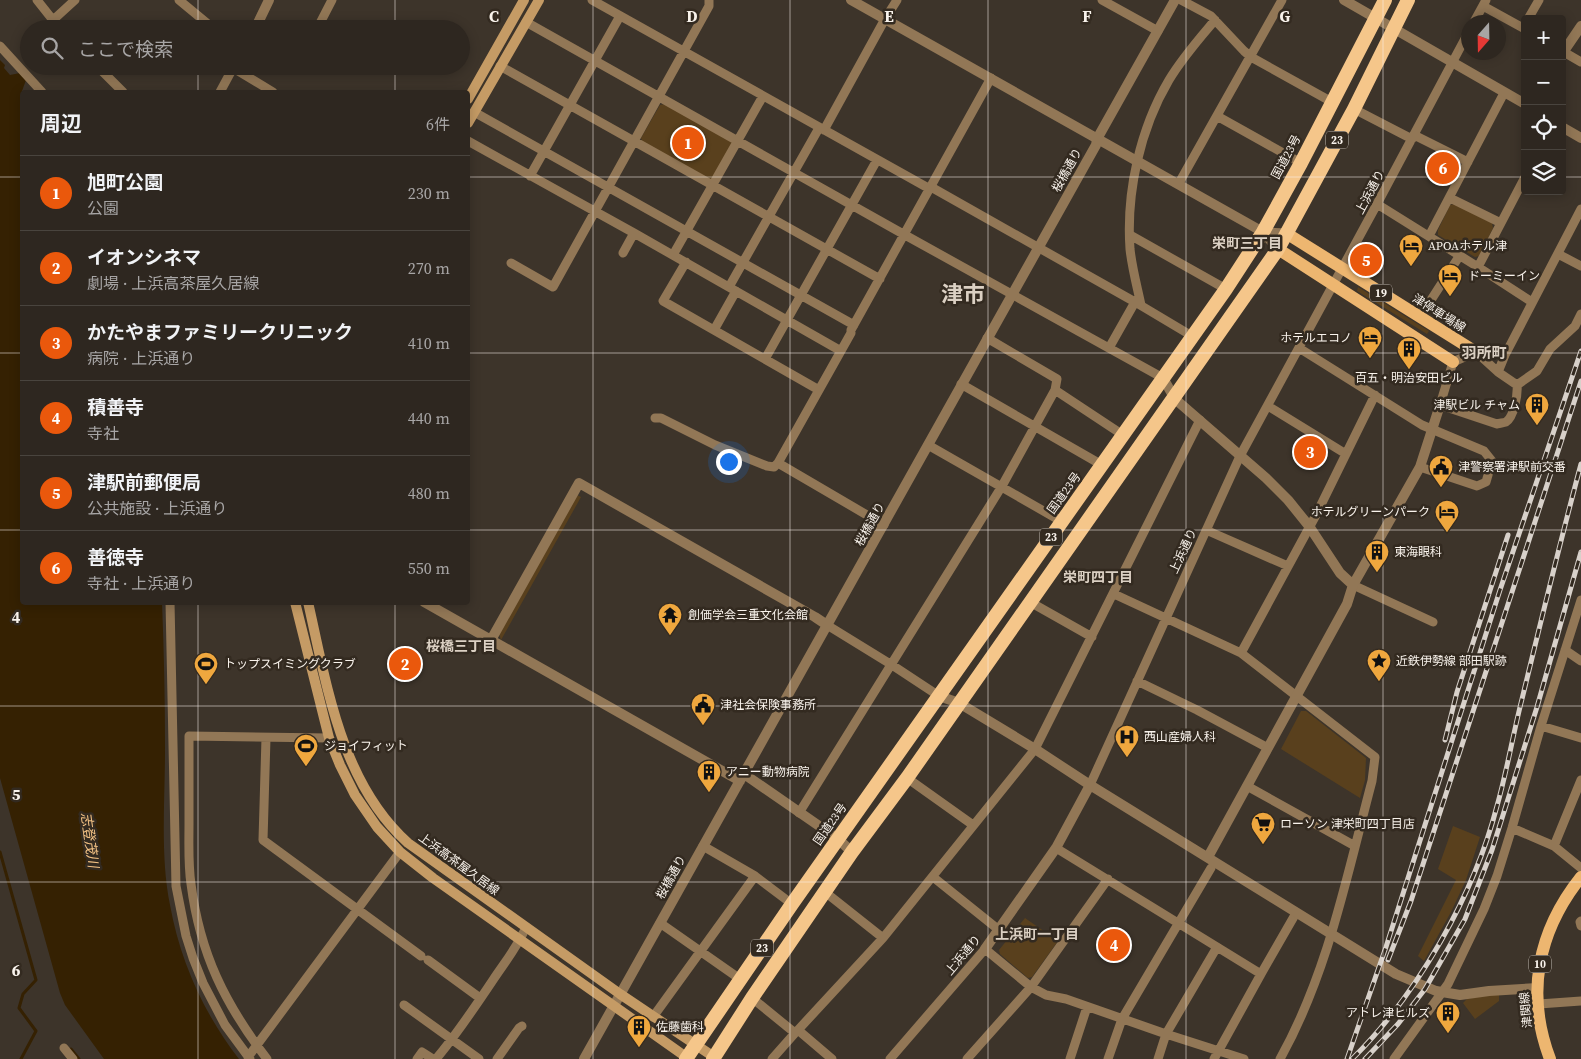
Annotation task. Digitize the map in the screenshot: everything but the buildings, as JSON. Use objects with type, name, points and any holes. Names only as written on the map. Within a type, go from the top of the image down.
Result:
[{"type":"highway","name":"国道23号","points":[[687,1059],[694,1044],[1123,436],[1263,232],[1301,163],[1385,0]]},
{"type":"highway","name":"23","points":[[713,1058],[852,852],[907,778],[1278,250],[1354,109],[1408,0]]},
{"type":"main road","points":[[470,95],[524,0]]},
{"type":"main road","points":[[470,119],[538,0]]},
{"type":"main road","name":"津停車場線","points":[[1286,233],[1476,352]]},
{"type":"main road","name":"19","points":[[1278,250],[1334,284],[1453,362]]},
{"type":"main road","name":"上浜高茶屋久居線","points":[[296,605],[329,738],[340,766],[355,795],[377,827],[400,852],[433,878],[687,1059]]},
{"type":"main road","name":"上浜高茶屋久居線","points":[[309,605],[339,729],[362,784],[387,822],[408,843],[713,1058]]},
{"type":"main road","name":"津関線","points":[[1550,1059],[1538,1004],[1539,967],[1548,932],[1562,905],[1581,877]]},
{"type":"street","points":[[37,0],[51,20]]},
{"type":"street","points":[[53,20],[75,0]]},
{"type":"street","points":[[179,0],[203,20]]},
{"type":"street","points":[[259,20],[269,0]]},
{"type":"street","points":[[322,20],[332,0]]},
{"type":"street","points":[[592,0],[821,129],[1138,303],[1192,336]]},
{"type":"street","points":[[511,263],[553,288],[709,6],[709,0]]},
{"type":"street","points":[[851,0],[1263,232],[1278,250]]},
{"type":"street","points":[[714,330],[743,262],[794,172],[897,0]]},
{"type":"street","points":[[1102,0],[1158,31]]},
{"type":"street","name":"桜橋通り","points":[[584,1059],[884,525],[1175,0]]},
{"type":"street","points":[[1182,0],[1211,16],[1251,57],[1332,102]]},
{"type":"street","points":[[1179,183],[1282,0]]},
{"type":"street","points":[[1344,0],[1521,102]]},
{"type":"street","points":[[1530,15],[1539,0]]},
{"type":"street","points":[[1478,15],[1484,3],[1521,25]]},
{"type":"street","points":[[530,176],[620,16]]},
{"type":"street","points":[[1109,348],[1138,303],[1130,235],[1131,202],[1137,162],[1151,115],[1181,61],[1215,20]]},
{"type":"street","points":[[526,22],[1163,378],[1175,398],[1266,478],[1288,500],[1310,526],[1340,573],[1353,586],[1433,622]]},
{"type":"street","points":[[1566,48],[1581,26]]},
{"type":"street","points":[[0,46],[20,68]]},
{"type":"street","name":"上浜通り","points":[[890,1059],[985,949],[1056,848],[1090,785],[1240,456],[1461,46]]},
{"type":"street","points":[[1566,54],[1581,62]]},
{"type":"street","points":[[500,66],[880,279]]},
{"type":"street","points":[[26,75],[40,90]]},
{"type":"street","points":[[106,75],[121,90]]},
{"type":"street","points":[[221,90],[229,75]]},
{"type":"street","points":[[246,75],[270,90]]},
{"type":"street","points":[[655,418],[662,418],[715,445],[767,466],[774,467],[778,463],[992,78]]},
{"type":"street","points":[[1429,236],[1504,93]]},
{"type":"street","points":[[673,255],[762,96]]},
{"type":"street","points":[[1354,109],[1468,162]]},
{"type":"street","points":[[474,112],[854,325]]},
{"type":"street","points":[[1217,116],[1301,163]]},
{"type":"street","points":[[1566,129],[1581,138]]},
{"type":"street","points":[[470,142],[686,262],[841,351]]},
{"type":"street","points":[[765,359],[877,160]]},
{"type":"street","points":[[1478,267],[1521,185]]},
{"type":"street","points":[[1450,198],[1501,223]]},
{"type":"street","points":[[1377,204],[1532,302]]},
{"type":"street","points":[[1498,372],[1581,209]]},
{"type":"street","points":[[1263,232],[1286,233]]},
{"type":"street","points":[[623,253],[634,233]]},
{"type":"street","points":[[1130,235],[1226,288]]},
{"type":"street","points":[[1558,254],[1581,266]]},
{"type":"street","points":[[1420,317],[1460,255]]},
{"type":"street","points":[[686,262],[664,301],[819,390]]},
{"type":"street","points":[[1517,385],[1537,371],[1550,349],[1575,326],[1581,314]]},
{"type":"street","points":[[799,813],[1002,486],[1055,390],[1057,379],[987,338]]},
{"type":"street","points":[[1299,348],[1422,425],[1484,451],[1492,461],[1486,482],[1477,486],[1420,467]]},
{"type":"street","points":[[1208,857],[1348,604],[1353,586],[1420,467],[1453,362],[1476,352],[1498,372],[1517,385],[1518,393],[1511,415],[1506,422],[1497,424],[1440,405]]},
{"type":"street","points":[[961,384],[1102,465]]},
{"type":"street","points":[[1055,390],[1123,436]]},
{"type":"street","points":[[1241,654],[1316,515],[1375,395]]},
{"type":"street","points":[[1268,406],[1346,454]]},
{"type":"street","points":[[772,1059],[883,938],[1035,749],[1200,420]]},
{"type":"street","points":[[928,445],[1062,521]]},
{"type":"street","points":[[778,463],[884,525]]},
{"type":"street","points":[[491,640],[579,483],[807,612],[939,696],[959,703],[1396,974],[1436,991],[1460,995],[1489,990],[1538,988]]},
{"type":"street","points":[[1206,530],[1288,566]]},
{"type":"street","points":[[1114,594],[1241,654],[1375,757],[1372,781],[1331,935],[1310,996],[1280,1059]]},
{"type":"street","points":[[1398,1057],[1442,992],[1482,916],[1497,876],[1541,726],[1581,600]]},
{"type":"street","points":[[1030,602],[1092,637]]},
{"type":"street","points":[[170,605],[176,886],[186,936],[203,983],[225,1025],[249,1058],[400,852]]},
{"type":"street","points":[[429,605],[742,777],[838,839],[852,852]]},
{"type":"street","points":[[1565,650],[1581,661]]},
{"type":"street","points":[[1136,681],[1197,710],[1268,748]]},
{"type":"street","points":[[1541,726],[1581,738]]},
{"type":"street","points":[[268,1059],[233,1010],[222,990],[210,961],[195,912],[190,883],[189,859],[188,736],[329,738]]},
{"type":"street","points":[[266,738],[263,840],[480,998]]},
{"type":"street","points":[[907,778],[973,825]]},
{"type":"street","points":[[1554,846],[1577,802],[1581,780]]},
{"type":"street","points":[[1247,786],[1355,846]]},
{"type":"street","points":[[1512,828],[1554,846],[1581,868]]},
{"type":"street","points":[[703,846],[756,876],[792,904]]},
{"type":"street","points":[[1056,848],[1261,974]]},
{"type":"street","points":[[1108,1059],[1122,1018],[1211,868]]},
{"type":"street","points":[[653,1017],[756,876]]},
{"type":"street","points":[[933,877],[999,930]]},
{"type":"street","points":[[967,1059],[1031,987],[1108,879]]},
{"type":"street","points":[[825,892],[883,938]]},
{"type":"street","points":[[1214,1059],[1296,913]]},
{"type":"street","points":[[1581,921],[1581,926]]},
{"type":"street","points":[[660,923],[740,980]]},
{"type":"street","points":[[417,1059],[422,1052],[434,1059],[452,1040],[520,939],[526,927]]},
{"type":"street","points":[[1158,1059],[1166,1034],[1216,947]]},
{"type":"street","points":[[985,949],[1031,987],[1046,995],[1244,1059]]},
{"type":"street","points":[[752,998],[832,1059]]},
{"type":"street","points":[[1538,1004],[1581,1001]]},
{"type":"street","points":[[404,1005],[479,1059]]},
{"type":"street","points":[[1070,1059],[1087,1007]]},
{"type":"street","points":[[497,1059],[522,1026]]},
{"type":"street","points":[[64,1048],[73,1059]]},
{"type":"shaded area","points":[[665,104],[733,142],[711,181],[643,143],[641,138],[660,105]]},
{"type":"shaded area","points":[[1454,204],[1492,223],[1493,228],[1479,256],[1475,257],[1438,235],[1438,230],[1450,205]]},
{"type":"shaded area","points":[[1358,287],[1429,331],[1427,334],[1357,291]]},
{"type":"shaded area","points":[[577,495],[581,497],[501,640],[499,634]]},
{"type":"shaded area","points":[[1301,711],[1306,711],[1366,758],[1365,780],[1360,798],[1281,749]]},
{"type":"shaded area","points":[[1453,826],[1480,837],[1466,880],[1424,961],[1418,956],[1456,880],[1438,869]]},
{"type":"shaded area","points":[[1025,918],[1058,941],[1032,977],[1028,978],[1000,954],[999,950]]},
{"type":"shaded area","points":[[1491,994],[1499,995],[1499,1001],[1475,1019],[1463,1003],[1467,999]]},
{"type":"water","name":"志登茂川","points":[[0,60],[10,75],[20,73],[26,80],[22,90],[20,90],[20,605],[162,605],[165,713],[164,848],[170,905],[180,946],[195,986],[215,1024],[239,1059],[104,1059],[65,1005],[60,993],[0,778]]},
{"type":"waterway","points":[[0,852],[36,980],[23,994],[19,1008],[36,1031],[21,1059]]},
{"type":"waterway","points":[[71,1049],[79,1059]]},
{"type":"railway","points":[[1347,1059],[1386,947],[1500,590],[1581,351]]},
{"type":"railway","points":[[1388,960],[1411,901],[1581,381]]},
{"type":"railway","points":[[1352,1059],[1399,1005],[1421,974],[1441,942],[1474,874],[1487,840],[1501,793],[1536,640],[1581,464]]},
{"type":"railway","points":[[1445,740],[1457,692],[1508,535]]},
{"type":"railway","points":[[1365,1059],[1398,1024],[1425,989],[1465,919],[1492,850],[1537,707],[1581,552]]},
{"type":"place","name":"旭町公園","points":[[688,143]]},
{"type":"place","name":"善徳寺","points":[[1443,168]]},
{"type":"place","name":"津駅前郵便局","points":[[1366,260]]},
{"type":"place","name":"APOAホテル津","points":[[1411,267]]},
{"type":"place","name":"ドーミーイン","points":[[1450,297]]},
{"type":"place","name":"ホテルエコノ","points":[[1370,359]]},
{"type":"place","name":"百五・明治安田ビル","points":[[1409,370]]},
{"type":"place","name":"津駅ビル チャム","points":[[1537,426]]},
{"type":"place","name":"かたやまファミリークリニック","points":[[1310,452]]},
{"type":"place","name":"津警察署津駅前交番","points":[[1441,488]]},
{"type":"place","name":"ホテルグリーンパーク","points":[[1447,533]]},
{"type":"place","name":"東海眼科","points":[[1377,573]]},
{"type":"place","name":"創価学会三重文化会館","points":[[670,636]]},
{"type":"place","name":"イオンシネマ","points":[[405,664]]},
{"type":"place","name":"近鉄伊勢線 部田駅跡","points":[[1379,682]]},
{"type":"place","name":"トップスイミングクラブ","points":[[206,685]]},
{"type":"place","name":"津社会保険事務所","points":[[703,726]]},
{"type":"place","name":"西山産婦人科","points":[[1127,758]]},
{"type":"place","name":"ジョイフィット","points":[[306,767]]},
{"type":"place","name":"アニー動物病院","points":[[709,793]]},
{"type":"place","name":"ローソン 津栄町四丁目店","points":[[1263,845]]},
{"type":"place","name":"積善寺","points":[[1114,945]]},
{"type":"place","name":"アトレ津ヒルズ","points":[[1448,1034]]},
{"type":"place","name":"佐藤歯科","points":[[639,1048]]},
{"type":"district","name":"栄町三丁目","points":[[1247,243]]},
{"type":"district","name":"津市","points":[[963,294]]},
{"type":"district","name":"羽所町","points":[[1484,353]]},
{"type":"district","name":"栄町四丁目","points":[[1098,577]]},
{"type":"district","name":"桜橋三丁目","points":[[461,646]]},
{"type":"district","name":"上浜町一丁目","points":[[1037,934]]}]
